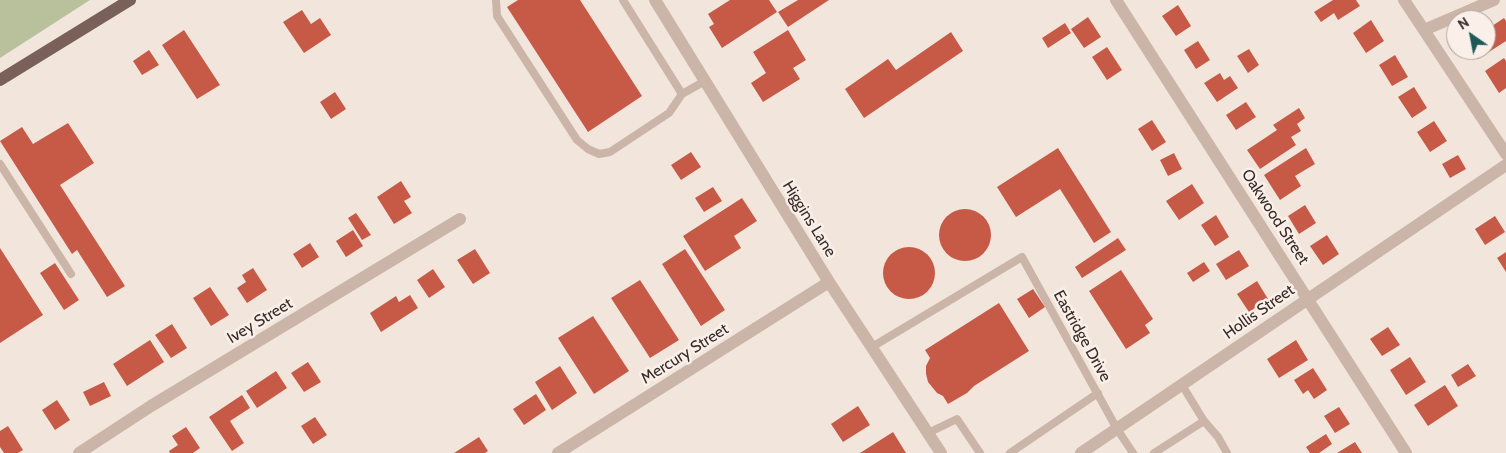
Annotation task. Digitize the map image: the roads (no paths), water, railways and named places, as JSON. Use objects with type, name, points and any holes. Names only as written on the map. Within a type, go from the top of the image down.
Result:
[{"type":"main road","points":[[0,80],[130,0]]},
{"type":"street","name":"Higgins Lane","points":[[656,0],[829,282],[941,453]]},
{"type":"street","name":"Oakwood Street","points":[[1116,0],[1406,453]]},
{"type":"street","points":[[1404,0],[1506,154]]},
{"type":"street","points":[[1424,30],[1494,0]]},
{"type":"street","name":"Hollis Street","points":[[1081,453],[1506,165]]},
{"type":"street","name":"Ivey Street","points":[[79,453],[159,401],[460,219]]},
{"type":"street","name":"Mercury Street","points":[[558,453],[829,282]]},
{"type":"lane","points":[[496,0],[497,16],[577,140],[598,154],[610,152],[669,113],[682,94],[705,81]]},
{"type":"lane","points":[[623,0],[682,94]]},
{"type":"lane","points":[[0,164],[71,274]]},
{"type":"lane","name":"Eastridge Drive","points":[[872,347],[1022,257],[1117,429],[1133,453]]},
{"type":"lane","points":[[1182,385],[1204,421],[1218,437],[1227,453]]},
{"type":"lane","points":[[1010,453],[1098,393]]},
{"type":"lane","points":[[928,433],[958,419],[980,453]]},
{"type":"lane","points":[[1154,453],[1204,421]]}]
